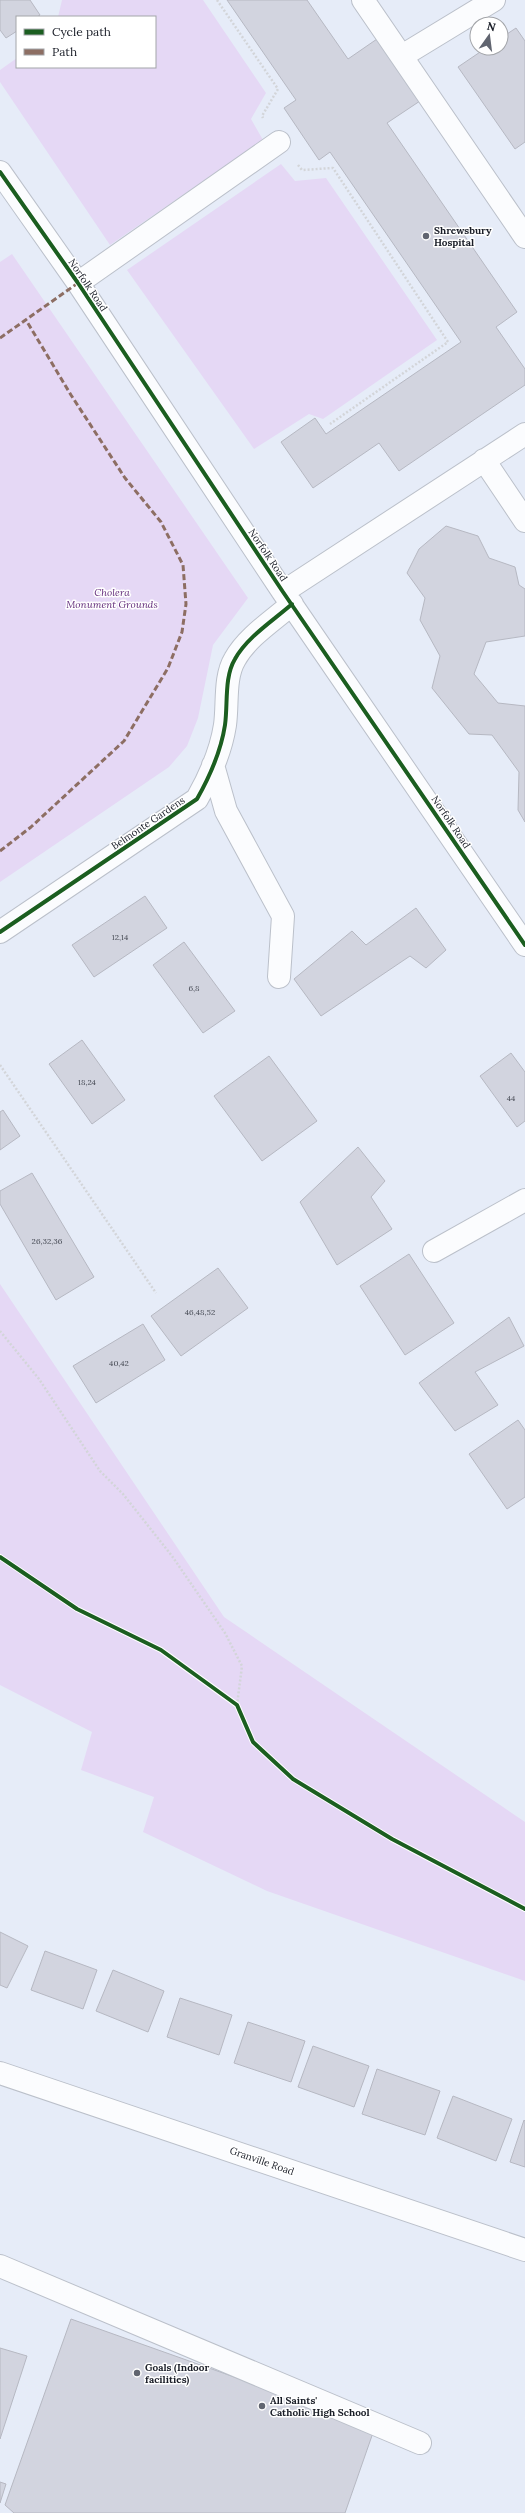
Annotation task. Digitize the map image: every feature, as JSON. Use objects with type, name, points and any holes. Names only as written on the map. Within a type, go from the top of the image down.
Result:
[{"type":"street","points":[[363,0],[525,237]]},
{"type":"street","points":[[402,56],[494,0]]},
{"type":"street","points":[[78,283],[279,142]]},
{"type":"street","name":"Norfolk Road","points":[[0,172],[78,283],[287,598],[525,945]]},
{"type":"street","name":"Belmonte Gardens","points":[[0,932],[186,807],[197,798],[213,765],[225,727],[229,676],[234,660],[241,649],[287,598],[484,460],[525,434]]},
{"type":"street","points":[[484,460],[525,521]]},
{"type":"street","points":[[213,765],[226,811],[283,916],[279,977]]},
{"type":"street","points":[[434,1251],[525,1200]]},
{"type":"street","name":"Granville Road","points":[[0,2073],[525,2250]]},
{"type":"street","points":[[0,2266],[420,2442]]},
{"type":"path","points":[[217,0],[278,89],[262,116],[279,142],[302,170],[333,168],[448,342],[330,424]]},
{"type":"path","points":[[0,1065],[156,1293]]},
{"type":"path","points":[[0,1331],[39,1379],[100,1471],[123,1494],[172,1556],[225,1632],[242,1666],[237,1705]]},
{"type":"green space","points":[[62,0],[203,0],[266,93],[251,119],[263,140],[110,245],[0,82],[0,70],[16,59],[16,68],[156,68],[156,16],[58,16]]},
{"type":"green space","points":[[281,164],[295,181],[326,178],[437,340],[323,419],[309,414],[254,449],[127,270]]},
{"type":"green space","name":"Cholera Monument Grounds","points":[[12,254],[248,598],[213,645],[198,718],[187,746],[169,767],[0,882],[0,262]]},
{"type":"green space","points":[[0,1284],[224,1617],[525,1822],[525,1981],[267,1891],[143,1832],[154,1797],[81,1770],[92,1732],[0,1685]]},
{"type":"building","points":[[0,0],[30,0],[40,15],[16,16],[16,32],[6,38],[0,30]]},
{"type":"building","name":"Shrewsbury Hospital","points":[[227,0],[307,0],[348,59],[377,39],[420,101],[387,123],[517,312],[496,327],[525,369],[525,385],[399,471],[379,443],[313,488],[281,442],[315,418],[326,434],[461,342],[330,152],[319,160],[284,108],[296,100]]},
{"type":"building","points":[[516,28],[525,41],[525,142],[515,149],[458,67],[474,56],[509,56],[509,33]]},
{"type":"building","points":[[446,526],[478,536],[489,558],[515,567],[519,585],[525,589],[525,636],[486,642],[474,674],[498,703],[525,706],[525,822],[518,810],[519,772],[492,735],[469,734],[432,688],[440,656],[420,620],[425,598],[407,573],[419,549]]},
{"type":"building","points":[[145,896],[167,928],[94,977],[72,945]]},
{"type":"building","points":[[416,908],[446,950],[426,968],[410,956],[321,1016],[294,979],[352,931],[366,945]]},
{"type":"building","points":[[184,942],[235,1011],[203,1033],[153,965]]},
{"type":"building","points":[[82,1040],[125,1100],[92,1124],[49,1064]]},
{"type":"building","points":[[511,1053],[525,1072],[525,1121],[517,1127],[480,1076]]},
{"type":"building","points":[[269,1056],[317,1121],[262,1161],[214,1096]]},
{"type":"building","points":[[3,1110],[20,1136],[0,1150],[0,1112]]},
{"type":"building","points":[[358,1147],[385,1181],[371,1197],[392,1229],[337,1265],[300,1202]]},
{"type":"building","points":[[32,1173],[94,1277],[56,1300],[0,1204],[0,1191]]},
{"type":"building","points":[[409,1254],[454,1323],[405,1355],[360,1286]]},
{"type":"building","points":[[218,1268],[248,1308],[181,1356],[151,1316]]},
{"type":"building","points":[[509,1317],[524,1346],[475,1372],[498,1405],[455,1431],[419,1383]]},
{"type":"building","points":[[143,1324],[165,1360],[96,1403],[73,1366]]},
{"type":"building","points":[[518,1420],[525,1430],[525,1497],[507,1509],[469,1454]]},
{"type":"building","points":[[0,1932],[28,1946],[7,1988],[0,1985]]},
{"type":"building","points":[[45,1951],[97,1970],[83,2009],[31,1990]]},
{"type":"building","points":[[113,1970],[164,1991],[148,2032],[96,2011]]},
{"type":"building","points":[[180,1998],[232,2015],[219,2055],[167,2037]]},
{"type":"building","points":[[248,2022],[305,2041],[291,2082],[234,2063]]},
{"type":"building","points":[[313,2046],[369,2066],[354,2107],[298,2087]]},
{"type":"building","points":[[377,2069],[440,2091],[425,2135],[362,2114]]},
{"type":"building","points":[[453,2096],[512,2119],[496,2161],[437,2138]]},
{"type":"building","points":[[524,2120],[525,2121],[525,2167],[510,2162]]},
{"type":"building","name":"Goals (Indoor facilities)","points":[[71,2319],[375,2427],[345,2513],[14,2513],[5,2505]]},
{"type":"building","points":[[0,2348],[27,2356],[0,2439]]},
{"type":"building","points":[[0,2482],[6,2484],[0,2503]]},
{"type":"marked path","points":[[0,338],[78,283]]},
{"type":"marked path","points":[[0,851],[31,827],[124,741],[168,668],[182,632],[186,604],[183,565],[161,522],[125,478],[71,395],[26,320]]},
{"type":"cycle path","points":[[0,172],[78,283],[283,592],[525,945]]},
{"type":"cycle path","points":[[0,932],[197,799],[211,772],[221,744],[226,717],[229,674],[235,659],[246,643],[292,604]]},
{"type":"cycle path","points":[[0,1557],[77,1609],[161,1650],[237,1705],[253,1742],[293,1779],[392,1839],[525,1909]]},
{"type":"place","name":"Shrewsbury Hospital","points":[[426,236]]},
{"type":"place","name":"Goals (Indoor facilities)","points":[[137,2373]]},
{"type":"place","name":"All Saints' Catholic High School","points":[[262,2406]]}]
